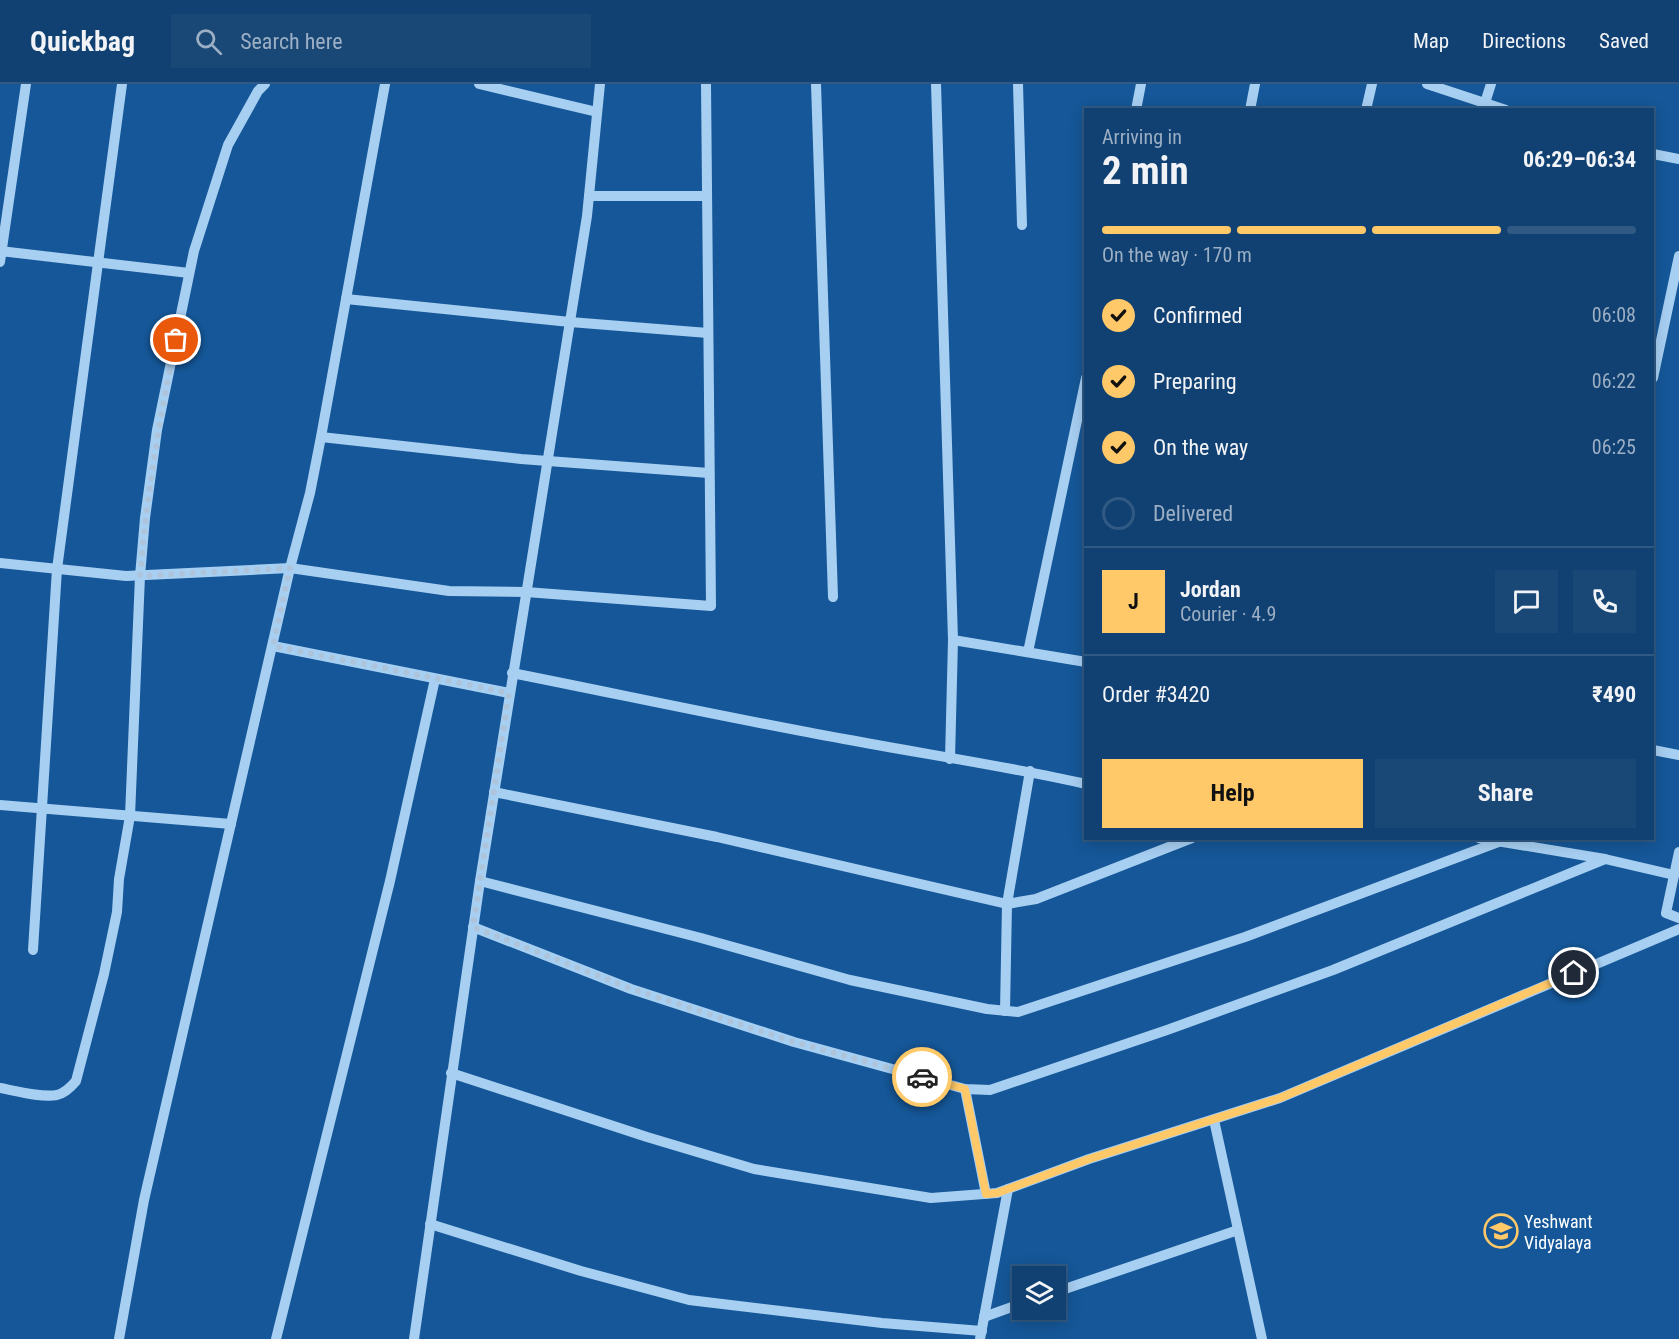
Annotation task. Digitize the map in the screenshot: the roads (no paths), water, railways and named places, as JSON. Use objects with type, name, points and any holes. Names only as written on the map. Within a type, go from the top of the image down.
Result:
[{"type":"street","points":[[26,84],[0,255],[98,262],[189,273]]},
{"type":"street","points":[[33,950],[57,569],[122,84]]},
{"type":"street","points":[[0,1088],[48,1096],[65,1092],[76,1081],[104,974],[117,912],[119,879],[130,816],[140,576],[157,430],[194,251],[228,145],[258,91],[265,84]]},
{"type":"street","points":[[119,1339],[144,1200],[290,568],[310,493],[385,84]]},
{"type":"street","points":[[479,84],[597,112]]},
{"type":"street","points":[[414,1339],[480,881],[589,196],[600,84]]},
{"type":"street","points":[[0,563],[140,576],[290,568],[449,591],[526,592],[711,606],[706,84]]},
{"type":"street","points":[[816,84],[832,597]]},
{"type":"street","points":[[936,84],[953,640],[950,759]]},
{"type":"street","points":[[1018,84],[1022,225]]},
{"type":"street","points":[[1136,108],[1141,84]]},
{"type":"street","points":[[1250,108],[1255,84]]},
{"type":"street","points":[[1366,108],[1372,84]]},
{"type":"street","points":[[1427,84],[1484,106],[1491,84]]},
{"type":"street","points":[[1654,154],[1679,159]]},
{"type":"street","points":[[589,196],[706,196]]},
{"type":"street","points":[[1654,373],[1679,256]]},
{"type":"street","points":[[346,299],[570,322],[708,333]]},
{"type":"street","points":[[1028,652],[1084,387]]},
{"type":"street","points":[[321,437],[547,461],[709,473]]},
{"type":"street","points":[[953,640],[1084,662]]},
{"type":"street","points":[[273,646],[509,693]]},
{"type":"street","points":[[512,673],[760,724],[950,759],[1030,771],[1084,784]]},
{"type":"street","points":[[276,1339],[390,881],[435,679]]},
{"type":"street","points":[[1654,750],[1679,755]]},
{"type":"street","points":[[1005,1011],[1008,904],[1030,771]]},
{"type":"street","points":[[494,792],[717,837],[1008,904],[1036,899],[1187,840]]},
{"type":"street","points":[[0,805],[231,824]]},
{"type":"street","points":[[1494,840],[1605,859],[1674,875]]},
{"type":"street","points":[[480,881],[701,938],[850,980],[987,1010],[1018,1012],[1234,941],[1501,841]]},
{"type":"street","points":[[1679,852],[1666,913],[1679,918]]},
{"type":"street","points":[[473,927],[632,989],[794,1042],[965,1089],[990,1090],[1333,970],[1605,859]]},
{"type":"street","points":[[451,1073],[647,1137],[754,1169],[931,1198],[986,1194],[1008,1189],[1089,1159],[1280,1098],[1679,928]]},
{"type":"street","points":[[965,1089],[986,1194]]},
{"type":"street","points":[[1214,1119],[1262,1339]]},
{"type":"street","points":[[430,1224],[581,1271],[689,1300],[981,1335],[1008,1189]]},
{"type":"street","points":[[1066,1289],[1238,1230]]},
{"type":"street","points":[[984,1317],[1012,1308]]},
{"type":"place","name":"Yeshwant Vidyalaya","points":[[1501,1231]]}]
